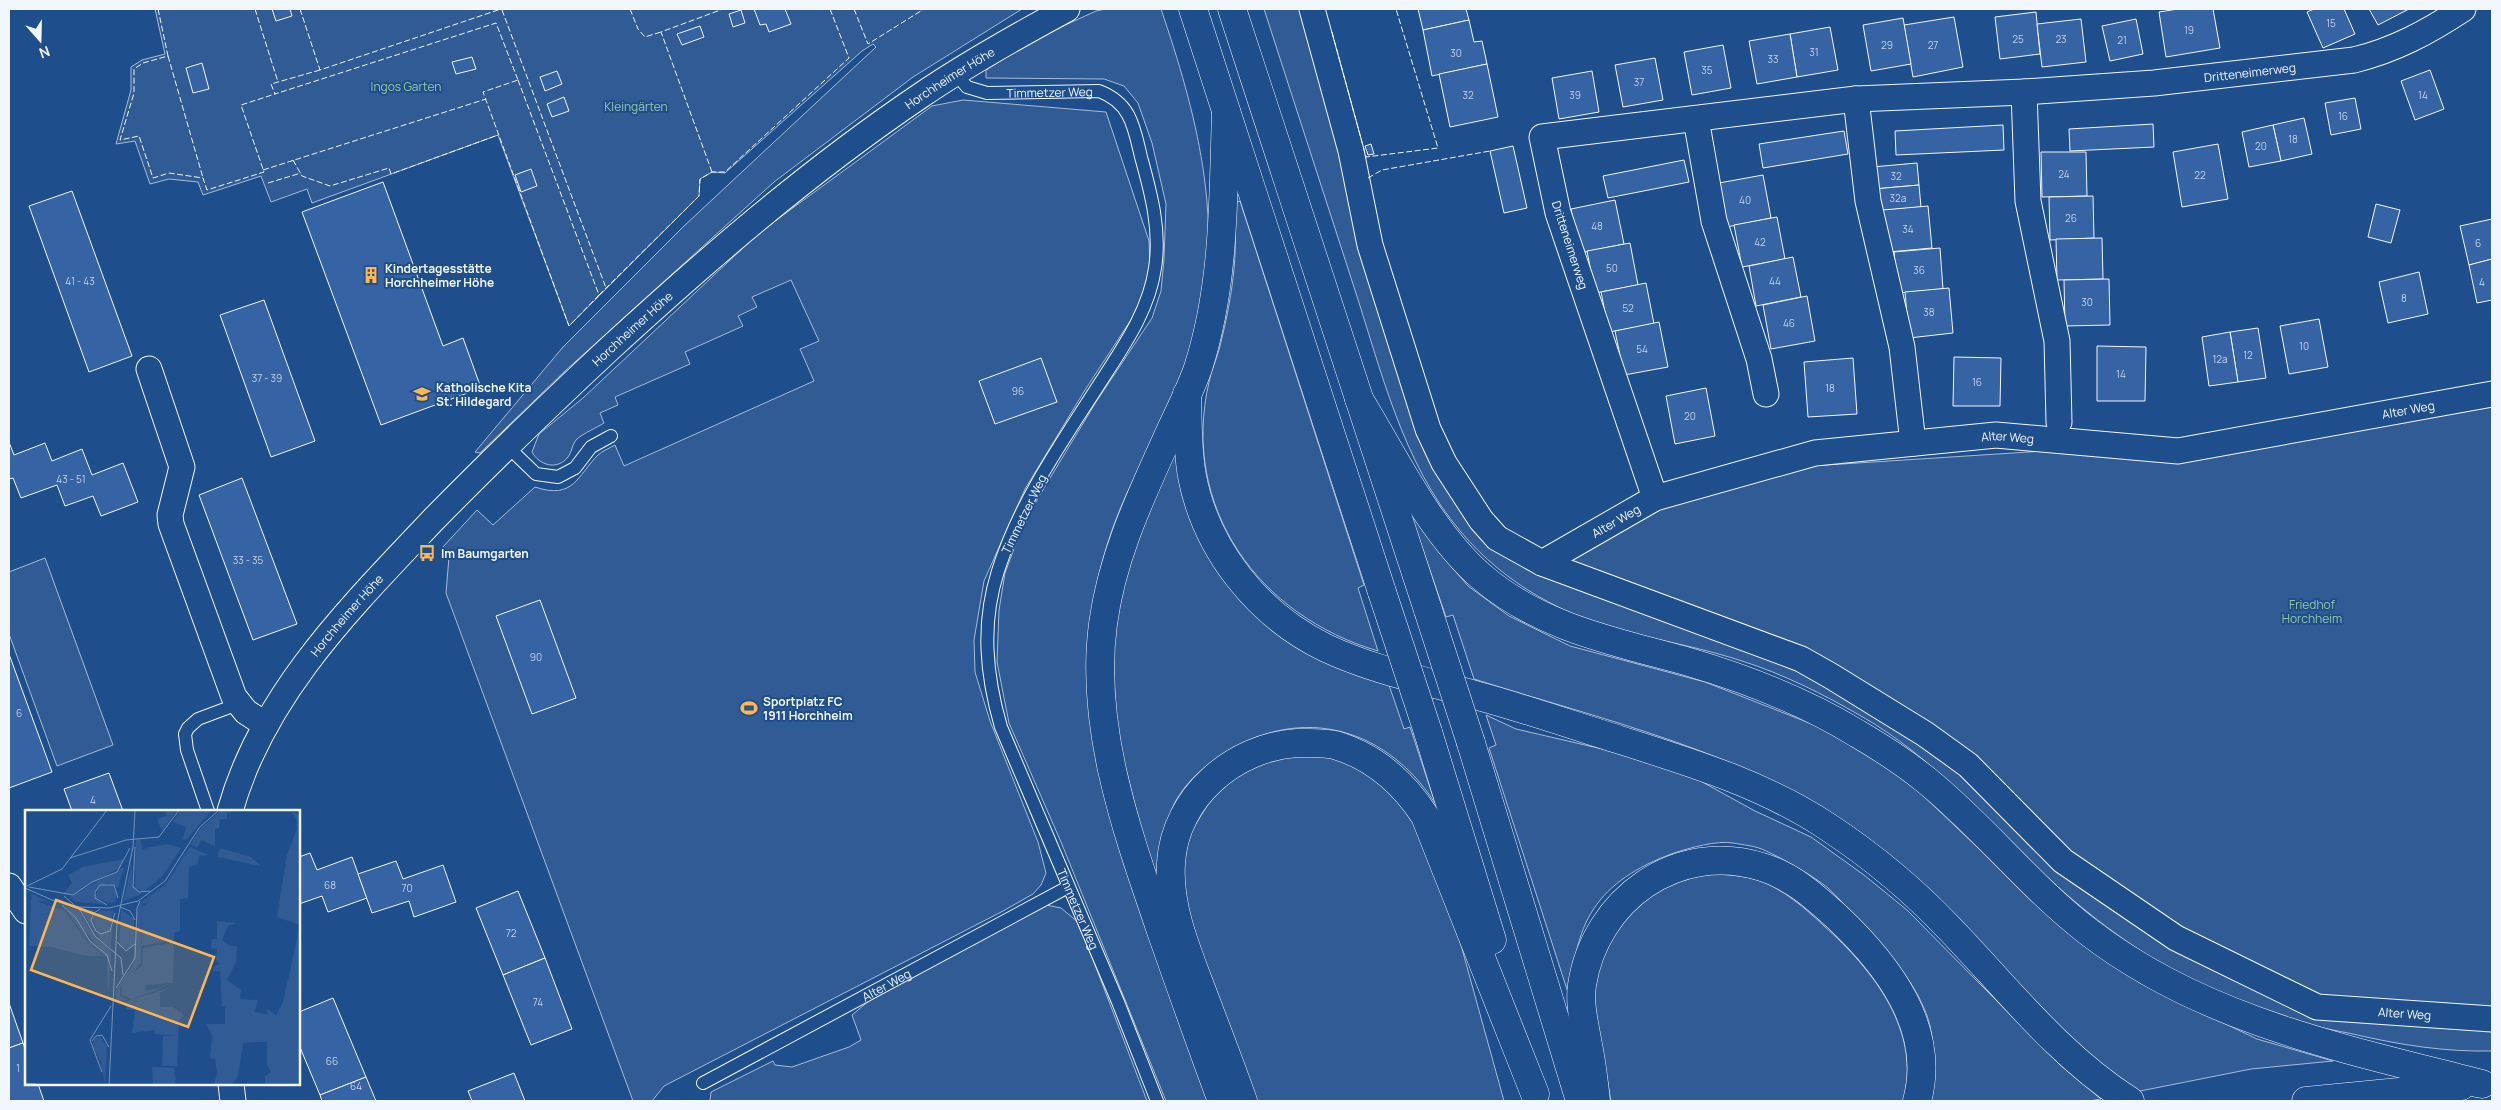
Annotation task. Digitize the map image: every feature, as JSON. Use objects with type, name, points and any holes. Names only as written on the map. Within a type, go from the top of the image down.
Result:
[{"type":"highway","points":[[1193,9],[1428,732],[1501,971],[1536,1098]]},
{"type":"highway","points":[[1232,9],[1471,743],[1580,1101]]},
{"type":"highway","points":[[1222,1101],[1137,860],[1117,791],[1102,704],[1100,665],[1102,626],[1118,554],[1131,518],[1187,394],[1207,338],[1217,289],[1226,112]]},
{"type":"highway","points":[[1187,394],[1192,476],[1211,535],[1235,573],[1253,593],[1286,623],[1326,648],[1350,658],[1488,698],[1714,770],[1780,798],[1828,827],[1905,885],[1948,926],[2040,1028],[2083,1066],[2130,1101]]},
{"type":"highway","points":[[1359,399],[1426,510],[1451,543],[1481,577],[1532,611],[1594,637],[1690,662],[1735,677],[1818,712],[1856,732],[1927,781],[2056,906],[2130,961],[2170,984],[2243,1018],[2282,1032],[2487,1084]]},
{"type":"highway","points":[[1243,1101],[1183,938],[1171,884],[1170,862],[1174,842],[1191,804],[1205,786],[1222,770],[1242,758],[1284,744],[1310,743],[1333,745],[1373,762],[1402,785],[1425,816],[1536,1098]]},
{"type":"highway","points":[[1596,1101],[1583,1018],[1582,987],[1588,957],[1601,928],[1620,904],[1643,884],[1664,874],[1701,862],[1732,861],[1762,867],[1791,879],[1816,898],[1846,926],[1882,965],[1910,1011],[1919,1039],[1922,1064],[1917,1101]]},
{"type":"highway","points":[[2306,1101],[2487,1084]]},
{"type":"street","name":"Horchheimer Höhe","points":[[230,810],[248,759],[288,687],[327,636],[381,575],[506,445],[642,320],[745,230],[860,139],[955,73],[1067,9]]},
{"type":"street","points":[[1312,9],[1351,151],[1370,245],[1428,429],[1444,463],[1481,520],[1497,538],[1542,563]]},
{"type":"street","name":"Dritteneimerweg","points":[[1655,498],[1558,213],[1542,137],[1856,99],[2154,84],[2354,60],[2384,52],[2428,32],[2463,9]]},
{"type":"street","points":[[2024,92],[2028,201],[2057,340],[2059,422]]},
{"type":"street","points":[[1856,99],[1868,201],[1902,347],[1913,443]]},
{"type":"street","points":[[1696,119],[1714,221],[1759,359],[1766,394]]},
{"type":"street","points":[[149,369],[182,467],[170,515],[171,524],[206,623],[238,704],[266,724]]},
{"type":"street","name":"Alter Weg","points":[[1542,563],[1655,498],[1815,453],[1996,435],[2178,451],[2492,394]]},
{"type":"street","name":"Alter Weg","points":[[1542,563],[1800,659],[1831,676],[1925,734],[1968,765],[2063,861],[2176,938],[2317,1007],[2492,1019]]},
{"type":"street","points":[[9,886],[25,910]]},
{"type":"street","points":[[231,1085],[233,1101]]},
{"type":"lane","name":"Timmetzer Weg","points":[[955,73],[967,87],[987,93],[1099,91],[1112,96],[1122,105],[1131,118],[1156,219],[1155,268],[1144,309],[1026,505],[997,572],[988,618],[986,644],[988,671],[1001,727],[1115,994],[1157,1101]]},
{"type":"lane","points":[[506,445],[536,474],[558,477],[575,468],[591,447],[611,436]]},
{"type":"lane","points":[[208,810],[187,750],[185,734],[188,728],[198,719],[238,704]]},
{"type":"lane","name":"Alter Weg","points":[[703,1083],[1068,887]]},
{"type":"green space","points":[[155,9],[1022,9],[913,77],[774,182],[565,371],[480,453],[475,452],[563,347],[684,226],[876,47],[873,44],[862,51],[725,173],[712,172],[700,179],[699,196],[569,326],[498,135],[312,203],[307,189],[271,202],[261,176],[203,195],[198,182],[169,179],[150,184],[135,141],[116,144],[131,90],[131,67],[142,60],[165,54]]},
{"type":"green space","points":[[1106,9],[1161,9],[1174,48],[1195,127],[1203,167],[1209,248],[1206,288],[1192,350],[1176,392],[1127,493],[1103,557],[1096,589],[1088,655],[1091,721],[1096,755],[1215,1101],[1166,1101],[1061,842],[1009,723],[997,662],[999,610],[1005,573],[1018,538],[1038,498],[1096,402],[1152,318],[1161,291],[1166,204],[1152,143],[1138,103],[1124,86],[1104,79],[986,78],[986,70],[1037,38],[1096,11]]},
{"type":"green space","points":[[1264,9],[1302,9],[1318,62],[1363,255],[1479,529],[1801,667],[1924,741],[1985,795],[2033,845],[2315,1013],[2492,1027],[2492,1051],[2422,1047],[2318,1027],[2260,1011],[2202,986],[2146,954],[2094,917],[2046,876],[1958,790],[1912,750],[1861,716],[1803,685],[1757,666],[1714,653],[1631,633],[1583,618],[1560,608],[1517,583],[1478,551],[1441,505],[1423,476],[1395,414]]},
{"type":"green space","points":[[963,100],[1106,112],[1149,241],[1150,268],[1142,303],[1085,390],[1025,489],[984,581],[974,640],[975,672],[990,721],[1038,842],[1046,873],[1041,885],[1033,894],[1003,911],[664,1086],[652,1101],[633,1101],[446,593],[449,557],[441,549],[477,510],[493,525],[535,487],[548,490],[567,488],[579,478],[598,455],[615,445],[624,466],[814,381],[800,349],[819,341],[791,280],[752,297],[757,307],[738,316],[743,326],[685,352],[690,364],[615,397],[618,405],[600,413],[604,423],[577,439],[564,461],[559,464],[548,465],[535,457],[532,452],[539,434],[583,398],[760,232],[932,106]]},
{"type":"green space","points":[[1240,201],[1364,585],[1358,588],[1378,651],[1335,635],[1297,612],[1265,584],[1238,551],[1218,513],[1206,472],[1203,428],[1209,382],[1219,350],[1231,296],[1235,259],[1233,203]]},
{"type":"green space","name":"Friedhof Horchheim","points":[[2492,395],[2492,1011],[2318,999],[2179,928],[2068,854],[1940,735],[1562,561],[1668,501],[1811,466],[2060,450],[2178,450]]},
{"type":"green space","points":[[1173,450],[1178,452],[1202,542],[1389,685],[1404,729],[1410,727],[1435,803],[1414,776],[1390,755],[1363,739],[1335,730],[1305,727],[1275,731],[1245,742],[1215,760],[1186,786],[1174,803],[1168,822],[1161,889],[1141,829],[1117,734],[1112,637],[1135,535]]},
{"type":"green space","points":[[1413,511],[1438,551],[1468,586],[1509,616],[1570,646],[1705,682],[1817,726],[1861,750],[1913,786],[2065,931],[2140,983],[2257,1039],[2333,1061],[2251,1069],[2130,1093],[2070,1036],[1917,880],[1887,853],[1854,828],[1811,801],[1765,778],[1718,758],[1621,724],[1474,679],[1453,615],[1446,617],[1410,512]]},
{"type":"green space","points":[[45,558],[113,745],[57,766],[9,634],[9,572]]},
{"type":"green space","points":[[1486,715],[1516,729],[1628,755],[1695,778],[1755,811],[1811,837],[1864,875],[1907,910],[2059,1064],[2101,1099],[2089,1101],[1930,1101],[1933,1078],[1933,1042],[1924,1008],[1911,983],[1885,950],[1828,888],[1781,858],[1762,849],[1746,845],[1727,842],[1695,847],[1674,853],[1647,864],[1625,877],[1608,892],[1594,909],[1584,928],[1577,951],[1573,976],[1572,1005],[1489,748],[1496,745]]},
{"type":"green space","points":[[1310,755],[1332,757],[1362,768],[1413,814],[1459,938],[1504,1101],[1251,1101],[1183,899],[1185,847],[1191,832],[1213,796],[1249,767],[1288,757]]},
{"type":"green space","points":[[1717,874],[1758,880],[1785,894],[1817,919],[1860,962],[1876,982],[1899,1026],[1906,1050],[1907,1075],[1903,1101],[1611,1101],[1592,993],[1609,936],[1640,899],[1678,878]]},
{"type":"green space","points":[[1041,904],[1061,908],[1079,923],[1147,1101],[710,1101],[711,1092],[773,1061],[775,1065],[792,1067],[849,1047],[861,1040],[852,1015],[870,1000]]},
{"type":"building","points":[[272,9],[290,9],[292,16],[276,21]]},
{"type":"building","points":[[754,9],[785,9],[791,24],[769,32],[766,24],[760,25]]},
{"type":"building","points":[[1418,9],[1466,9],[1469,20],[1423,30]]},
{"type":"building","points":[[2178,9],[2213,9],[2220,48],[2166,57],[2159,12]]},
{"type":"building","points":[[2314,9],[2344,9],[2355,34],[2323,48],[2307,12]]},
{"type":"building","points":[[2369,9],[2409,9],[2378,25]]},
{"type":"building","points":[[741,10],[745,23],[733,27],[729,14]]},
{"type":"building","points":[[2036,12],[2040,54],[2000,59],[1995,17]]},
{"type":"building","points":[[1954,17],[1963,67],[1913,77],[1904,25]]},
{"type":"building","points":[[1903,18],[1911,64],[1871,71],[1863,25]]},
{"type":"building","points":[[2081,19],[2086,62],[2042,67],[2037,24]]},
{"type":"building","points":[[2136,19],[2143,54],[2110,61],[2102,26]]},
{"type":"building","points":[[1469,20],[1474,42],[1482,41],[1487,64],[1432,76],[1423,30]]},
{"type":"building","points":[[700,26],[704,37],[682,45],[677,34]]},
{"type":"building","points":[[1830,27],[1838,70],[1797,77],[1790,34]]},
{"type":"building","points":[[1790,34],[1797,77],[1757,84],[1749,41]]},
{"type":"building","points":[[1723,45],[1731,88],[1692,95],[1684,52]]},
{"type":"building","points":[[472,57],[476,69],[456,74],[452,62]]},
{"type":"building","points":[[1655,58],[1663,100],[1623,107],[1615,65]]},
{"type":"building","points":[[202,63],[209,89],[193,93],[186,68]]},
{"type":"building","points":[[1487,64],[1498,117],[1450,127],[1439,74]]},
{"type":"building","points":[[2430,70],[2444,109],[2415,120],[2401,81]]},
{"type":"building","points":[[557,71],[562,84],[545,91],[540,77]]},
{"type":"building","points":[[1592,71],[1599,112],[1559,119],[1552,78]]},
{"type":"building","points":[[564,97],[569,111],[552,117],[547,104]]},
{"type":"building","points":[[2355,98],[2361,129],[2331,135],[2325,103]]},
{"type":"building","points":[[2304,118],[2312,154],[2281,161],[2273,125]]},
{"type":"building","points":[[2153,124],[2154,147],[2070,151],[2069,129]]},
{"type":"building","points":[[2003,125],[2004,150],[1896,155],[1895,131]]},
{"type":"building","points":[[2273,125],[2281,161],[2249,167],[2242,132]]},
{"type":"building","points":[[1844,131],[1848,154],[1763,168],[1759,144]]},
{"type":"building","points":[[1371,144],[1374,154],[1368,155],[1365,146]]},
{"type":"building","points":[[2218,144],[2228,199],[2182,207],[2173,152]]},
{"type":"building","points":[[1513,146],[1527,208],[1504,213],[1490,151]]},
{"type":"building","points":[[2041,152],[2086,152],[2087,196],[2042,197]]},
{"type":"building","points":[[1684,160],[1689,182],[1608,198],[1603,176]]},
{"type":"building","points":[[1917,163],[1919,185],[1874,189],[1872,167]]},
{"type":"building","points":[[531,169],[537,186],[521,192],[515,175]]},
{"type":"building","points":[[1763,175],[1771,218],[1727,227],[1719,183]]},
{"type":"building","name":"Kindertagesstätte Horchheimer Höhe","points":[[383,182],[443,346],[463,338],[481,388],[381,425],[302,212]]},
{"type":"building","points":[[1919,185],[1921,207],[1876,211],[1874,189]]},
{"type":"building","points":[[72,191],[132,356],[89,372],[29,206]]},
{"type":"building","points":[[2093,196],[2094,238],[2050,240],[2049,197]]},
{"type":"building","points":[[1615,200],[1624,244],[1580,253],[1571,209]]},
{"type":"building","points":[[2376,204],[2400,210],[2391,243],[2368,237]]},
{"type":"building","points":[[1928,206],[1932,248],[1888,252],[1883,210]]},
{"type":"building","points":[[1777,217],[1785,259],[1742,267],[1734,225]]},
{"type":"building","points":[[2492,219],[2492,259],[2469,265],[2460,226]]},
{"type":"building","points":[[2102,238],[2103,279],[2057,280],[2056,239]]},
{"type":"building","points":[[1630,243],[1638,285],[1595,293],[1587,251]]},
{"type":"building","points":[[1940,248],[1943,289],[1898,293],[1894,252]]},
{"type":"building","points":[[1793,257],[1801,297],[1756,306],[1749,266]]},
{"type":"building","points":[[2492,259],[2492,300],[2477,303],[2469,265]]},
{"type":"building","points":[[2419,272],[2428,314],[2388,323],[2379,282]]},
{"type":"building","points":[[2109,279],[2110,325],[2065,326],[2064,280]]},
{"type":"building","points":[[1646,283],[1654,324],[1609,332],[1601,292]]},
{"type":"building","points":[[1949,288],[1953,333],[1909,338],[1905,292]]},
{"type":"building","points":[[1807,296],[1815,341],[1771,349],[1763,305]]},
{"type":"building","points":[[264,300],[315,441],[271,457],[220,315]]},
{"type":"building","points":[[2319,319],[2328,367],[2289,374],[2280,326]]},
{"type":"building","points":[[1659,322],[1668,367],[1624,375],[1615,331]]},
{"type":"building","points":[[2258,328],[2266,378],[2238,382],[2230,332]]},
{"type":"building","points":[[2230,332],[2238,382],[2209,386],[2202,337]]},
{"type":"building","points":[[2097,346],[2146,347],[2145,401],[2097,401]]},
{"type":"building","points":[[1954,357],[2001,358],[2000,406],[1953,406]]},
{"type":"building","points":[[1041,358],[1057,402],[995,424],[979,381]]},
{"type":"building","points":[[1853,358],[1857,414],[1808,417],[1804,362]]},
{"type":"building","points":[[1706,388],[1715,436],[1675,444],[1666,396]]},
{"type":"building","points":[[9,442],[14,455],[45,443],[52,461],[82,449],[92,475],[123,463],[138,502],[101,516],[93,496],[65,506],[57,485],[21,498],[13,478],[9,479]]},
{"type":"building","points":[[242,478],[297,624],[253,640],[199,495]]},
{"type":"building","points":[[540,600],[576,698],[532,714],[496,616]]},
{"type":"building","points":[[9,654],[52,772],[9,788]]},
{"type":"building","points":[[109,773],[123,810],[72,810],[64,789]]},
{"type":"building","points":[[310,853],[317,870],[352,857],[367,898],[328,912],[322,896],[300,904],[300,857]]},
{"type":"building","points":[[396,861],[403,879],[443,865],[456,902],[414,917],[409,901],[372,913],[358,874]]},
{"type":"building","points":[[518,891],[545,958],[503,975],[476,908]]},
{"type":"building","points":[[545,958],[572,1029],[531,1045],[503,975]]},
{"type":"building","points":[[333,998],[366,1077],[320,1095],[300,1047],[300,1012]]},
{"type":"building","points":[[9,1003],[23,1043],[9,1048]]},
{"type":"building","points":[[23,1043],[25,1048],[25,1085],[38,1085],[44,1101],[9,1101],[9,1048]]},
{"type":"building","points":[[514,1073],[525,1101],[472,1101],[468,1091]]},
{"type":"building","points":[[366,1077],[376,1101],[322,1101],[320,1095]]},
{"type":"fence","points":[[158,9],[168,56],[143,63],[134,69],[134,93],[120,140],[139,136],[153,178],[169,173],[203,178],[207,190],[264,172],[241,105],[275,94]]},
{"type":"fence","points":[[255,9],[278,82]]},
{"type":"fence","points":[[300,9],[320,70],[501,9]]},
{"type":"fence","points":[[630,9],[638,29],[645,37],[661,32]]},
{"type":"fence","points":[[712,172],[661,32],[723,9]]},
{"type":"fence","points":[[599,295],[699,196],[700,179],[712,172],[725,172],[849,58],[830,9]]},
{"type":"fence","points":[[854,9],[868,44],[924,9]]},
{"type":"fence","points":[[1332,32],[1366,157],[1438,148],[1396,9]]},
{"type":"fence","points":[[502,10],[606,288]]},
{"type":"fence","points":[[320,70],[271,84],[275,94],[496,23],[518,80]]},
{"type":"fence","points":[[168,56],[203,178]]},
{"type":"fence","points":[[518,80],[599,295],[569,326],[483,92],[518,80]]},
{"type":"fence","points":[[263,170],[486,99]]},
{"type":"fence","points":[[293,160],[302,176],[330,186],[389,168],[391,174],[498,135]]},
{"type":"fence","points":[[1368,178],[1382,170],[1490,151]]},
{"type":"fence","points":[[268,183],[301,173]]},
{"type":"place","name":"Kindertagesstätte Horchheimer Höhe","points":[[371,275]]},
{"type":"place","name":"Katholische Kita St. Hildegard","points":[[422,394]]},
{"type":"place","name":"Im Baumgarten","points":[[427,553]]},
{"type":"place","name":"Sportplatz FC 1911 Horchheim","points":[[749,708]]},
{"type":"park label","name":"Ingos Garten","points":[[406,86]]},
{"type":"park label","name":"Kleingärten","points":[[636,106]]}]
